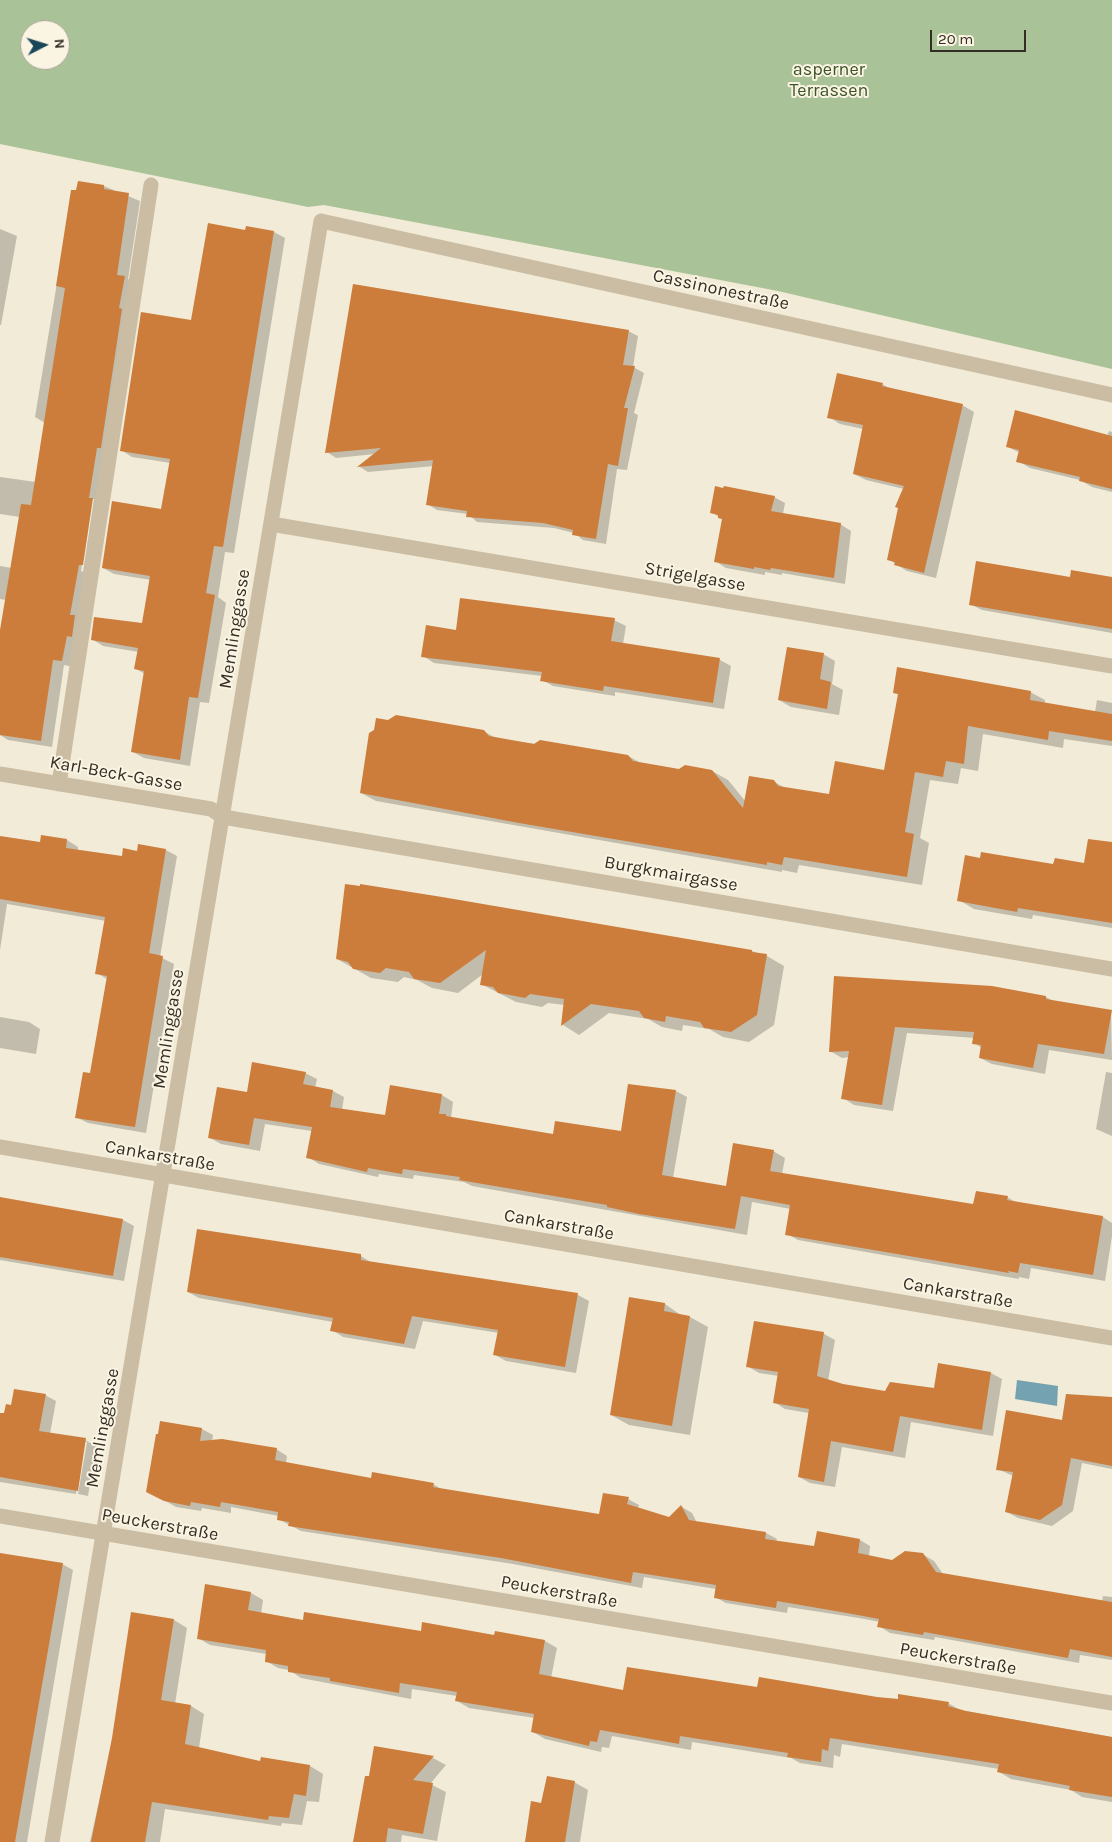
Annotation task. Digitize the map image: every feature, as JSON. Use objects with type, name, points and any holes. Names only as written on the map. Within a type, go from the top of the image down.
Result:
[{"type":"street","points":[[59,784],[151,185]]},
{"type":"street","name":"Cassinonestraße","points":[[321,221],[1112,395]]},
{"type":"street","name":"Memlinggasse","points":[[52,1842],[321,221]]},
{"type":"street","name":"Strigelgasse","points":[[271,524],[1112,666]]},
{"type":"street","name":"Karl-Beck-Gasse","points":[[0,774],[211,810],[223,817]]},
{"type":"street","name":"Burgkmairgasse","points":[[223,817],[1112,969]]},
{"type":"street","name":"Cankarstraße","points":[[0,1147],[1112,1338]]},
{"type":"street","name":"Peuckerstraße","points":[[0,1516],[1112,1703]]},
{"type":"green space","name":"asperner Terrassen","points":[[0,0],[1112,0],[1112,369],[778,291],[324,205],[308,207],[0,144]]},
{"type":"water","points":[[1017,1380],[1058,1386],[1057,1406],[1015,1399]]},
{"type":"building","points":[[78,181],[104,185],[104,189],[129,193],[117,275],[125,276],[119,308],[122,309],[101,448],[97,448],[89,498],[93,498],[83,565],[79,565],[70,615],[75,615],[72,637],[67,636],[62,661],[53,660],[41,741],[0,735],[0,630],[21,504],[31,505],[65,288],[56,286],[71,190],[76,190]]},
{"type":"building","points":[[208,223],[245,230],[246,226],[274,231],[223,547],[214,546],[206,593],[215,595],[198,698],[189,697],[180,760],[131,752],[144,671],[134,669],[138,648],[91,640],[94,617],[142,623],[150,576],[102,568],[112,501],[161,509],[170,459],[120,451],[141,312],[191,320]]},
{"type":"building","points":[[353,284],[629,330],[623,365],[635,366],[624,408],[628,408],[618,466],[608,464],[596,539],[572,535],[573,530],[543,523],[466,517],[467,511],[426,505],[433,460],[357,467],[381,448],[325,453]]},
{"type":"building","points":[[837,373],[883,383],[882,386],[963,404],[924,573],[894,565],[895,562],[887,560],[898,508],[895,507],[904,486],[853,474],[863,425],[827,418]]},
{"type":"building","points":[[1015,410],[1112,436],[1112,489],[1079,481],[1080,477],[1016,462],[1019,450],[1006,447]]},
{"type":"building","points":[[715,486],[775,496],[771,511],[841,523],[834,578],[771,568],[770,570],[754,567],[754,569],[714,562],[722,519],[718,518],[718,515],[710,513]]},
{"type":"building","points":[[976,561],[1070,577],[1071,570],[1112,577],[1112,629],[969,605]]},
{"type":"building","points":[[460,598],[615,618],[611,641],[720,658],[713,703],[604,686],[603,691],[540,681],[542,672],[421,657],[426,625],[456,630]]},
{"type":"building","points":[[787,647],[824,653],[820,679],[831,682],[827,709],[778,700]]},
{"type":"building","points":[[897,667],[1031,691],[1030,700],[1112,714],[1112,741],[1049,731],[1048,740],[968,726],[964,764],[946,761],[943,777],[915,772],[905,832],[914,834],[907,877],[784,857],[782,865],[767,862],[767,865],[519,823],[360,793],[369,733],[374,730],[376,718],[388,720],[396,715],[484,730],[489,736],[534,744],[540,740],[628,755],[633,761],[679,769],[685,765],[712,770],[743,808],[749,776],[774,780],[778,786],[829,794],[835,761],[884,770],[898,694],[893,693]]},
{"type":"building","points":[[41,835],[67,839],[66,848],[122,856],[123,848],[137,851],[138,844],[166,849],[149,953],[163,956],[135,1127],[75,1118],[83,1072],[90,1073],[107,976],[95,974],[105,917],[0,899],[0,836],[40,842]]},
{"type":"building","points":[[1088,839],[1112,842],[1112,923],[1018,908],[1017,912],[957,901],[965,855],[980,858],[981,852],[1053,864],[1055,858],[1084,863]]},
{"type":"building","points":[[345,884],[360,886],[360,884],[442,897],[767,954],[757,1015],[731,1032],[704,1028],[700,1022],[666,1016],[665,1022],[644,1018],[639,1011],[591,1004],[561,1026],[564,999],[530,994],[525,998],[498,993],[493,987],[480,985],[486,950],[440,983],[414,979],[409,972],[386,968],[380,973],[353,969],[348,962],[336,959]]},
{"type":"building","points":[[834,976],[992,986],[1046,996],[1046,999],[1112,1010],[1104,1054],[1038,1044],[1033,1068],[979,1058],[981,1045],[972,1044],[974,1032],[895,1027],[882,1105],[841,1099],[849,1051],[829,1052]]},
{"type":"building","points":[[252,1062],[306,1072],[303,1084],[333,1090],[330,1107],[385,1115],[390,1085],[442,1094],[439,1114],[553,1134],[555,1121],[621,1131],[628,1084],[676,1090],[662,1175],[726,1186],[733,1143],[774,1150],[770,1171],[973,1204],[976,1191],[1008,1196],[1007,1200],[1103,1216],[1093,1275],[1020,1263],[1018,1273],[1008,1271],[1009,1273],[785,1235],[790,1205],[741,1196],[735,1229],[639,1214],[607,1207],[607,1205],[459,1180],[460,1177],[403,1169],[402,1174],[368,1168],[367,1172],[306,1158],[312,1127],[254,1118],[249,1145],[208,1138],[217,1087],[247,1092]]},
{"type":"building","points":[[0,1197],[123,1219],[113,1276],[0,1257]]},
{"type":"building","points":[[197,1229],[361,1254],[361,1260],[578,1293],[565,1367],[493,1355],[498,1330],[412,1316],[404,1344],[330,1331],[333,1318],[187,1292]]},
{"type":"building","points":[[629,1297],[665,1303],[664,1311],[690,1316],[672,1426],[610,1415]]},
{"type":"building","points":[[754,1321],[824,1332],[817,1376],[843,1384],[885,1391],[890,1382],[934,1388],[938,1363],[991,1372],[982,1430],[900,1416],[893,1452],[831,1441],[824,1482],[798,1477],[809,1409],[773,1403],[778,1372],[746,1367]]},
{"type":"building","points":[[14,1389],[46,1394],[39,1431],[86,1438],[78,1491],[0,1477],[0,1413],[4,1413],[6,1404],[11,1405]]},
{"type":"building","points":[[1066,1394],[1112,1397],[1112,1466],[1071,1458],[1062,1505],[1040,1520],[1005,1512],[1013,1472],[996,1470],[1006,1410],[1062,1420]]},
{"type":"building","points":[[160,1421],[202,1428],[200,1441],[222,1439],[277,1448],[275,1460],[371,1478],[372,1472],[434,1483],[433,1487],[599,1514],[603,1493],[629,1497],[627,1504],[669,1517],[681,1505],[689,1520],[766,1532],[765,1539],[814,1546],[817,1531],[860,1539],[858,1553],[892,1560],[905,1551],[923,1553],[936,1572],[1112,1602],[1112,1657],[1070,1649],[1068,1658],[924,1632],[923,1635],[877,1627],[879,1619],[847,1613],[777,1601],[776,1608],[714,1598],[716,1585],[633,1572],[631,1583],[501,1558],[288,1526],[289,1522],[277,1520],[278,1512],[221,1502],[220,1507],[191,1502],[190,1506],[164,1501],[146,1492]]},
{"type":"building","points":[[0,1553],[63,1563],[15,1842],[0,1842]]},
{"type":"building","points":[[205,1584],[251,1592],[248,1610],[303,1620],[304,1612],[421,1631],[422,1622],[494,1635],[495,1631],[545,1640],[539,1674],[623,1690],[627,1667],[757,1687],[759,1677],[877,1697],[898,1699],[898,1694],[949,1702],[948,1706],[966,1711],[1112,1737],[1112,1797],[1069,1790],[1070,1786],[997,1772],[999,1764],[830,1738],[828,1751],[822,1749],[821,1762],[787,1757],[788,1753],[680,1736],[679,1744],[600,1730],[597,1742],[590,1741],[589,1746],[531,1732],[534,1714],[455,1701],[457,1692],[400,1683],[399,1693],[330,1681],[330,1678],[288,1672],[288,1666],[265,1662],[266,1650],[197,1639]]},
{"type":"building","points":[[131,1612],[174,1619],[161,1700],[191,1705],[185,1744],[260,1761],[261,1757],[310,1765],[306,1796],[294,1794],[289,1818],[269,1816],[268,1820],[152,1802],[145,1842],[91,1842],[112,1738]]},
{"type":"building","points":[[374,1746],[434,1756],[413,1780],[433,1783],[423,1834],[388,1828],[386,1842],[353,1842],[365,1776],[369,1776]]},
{"type":"building","points":[[547,1776],[575,1781],[565,1842],[525,1842],[531,1801],[541,1803]]}]
